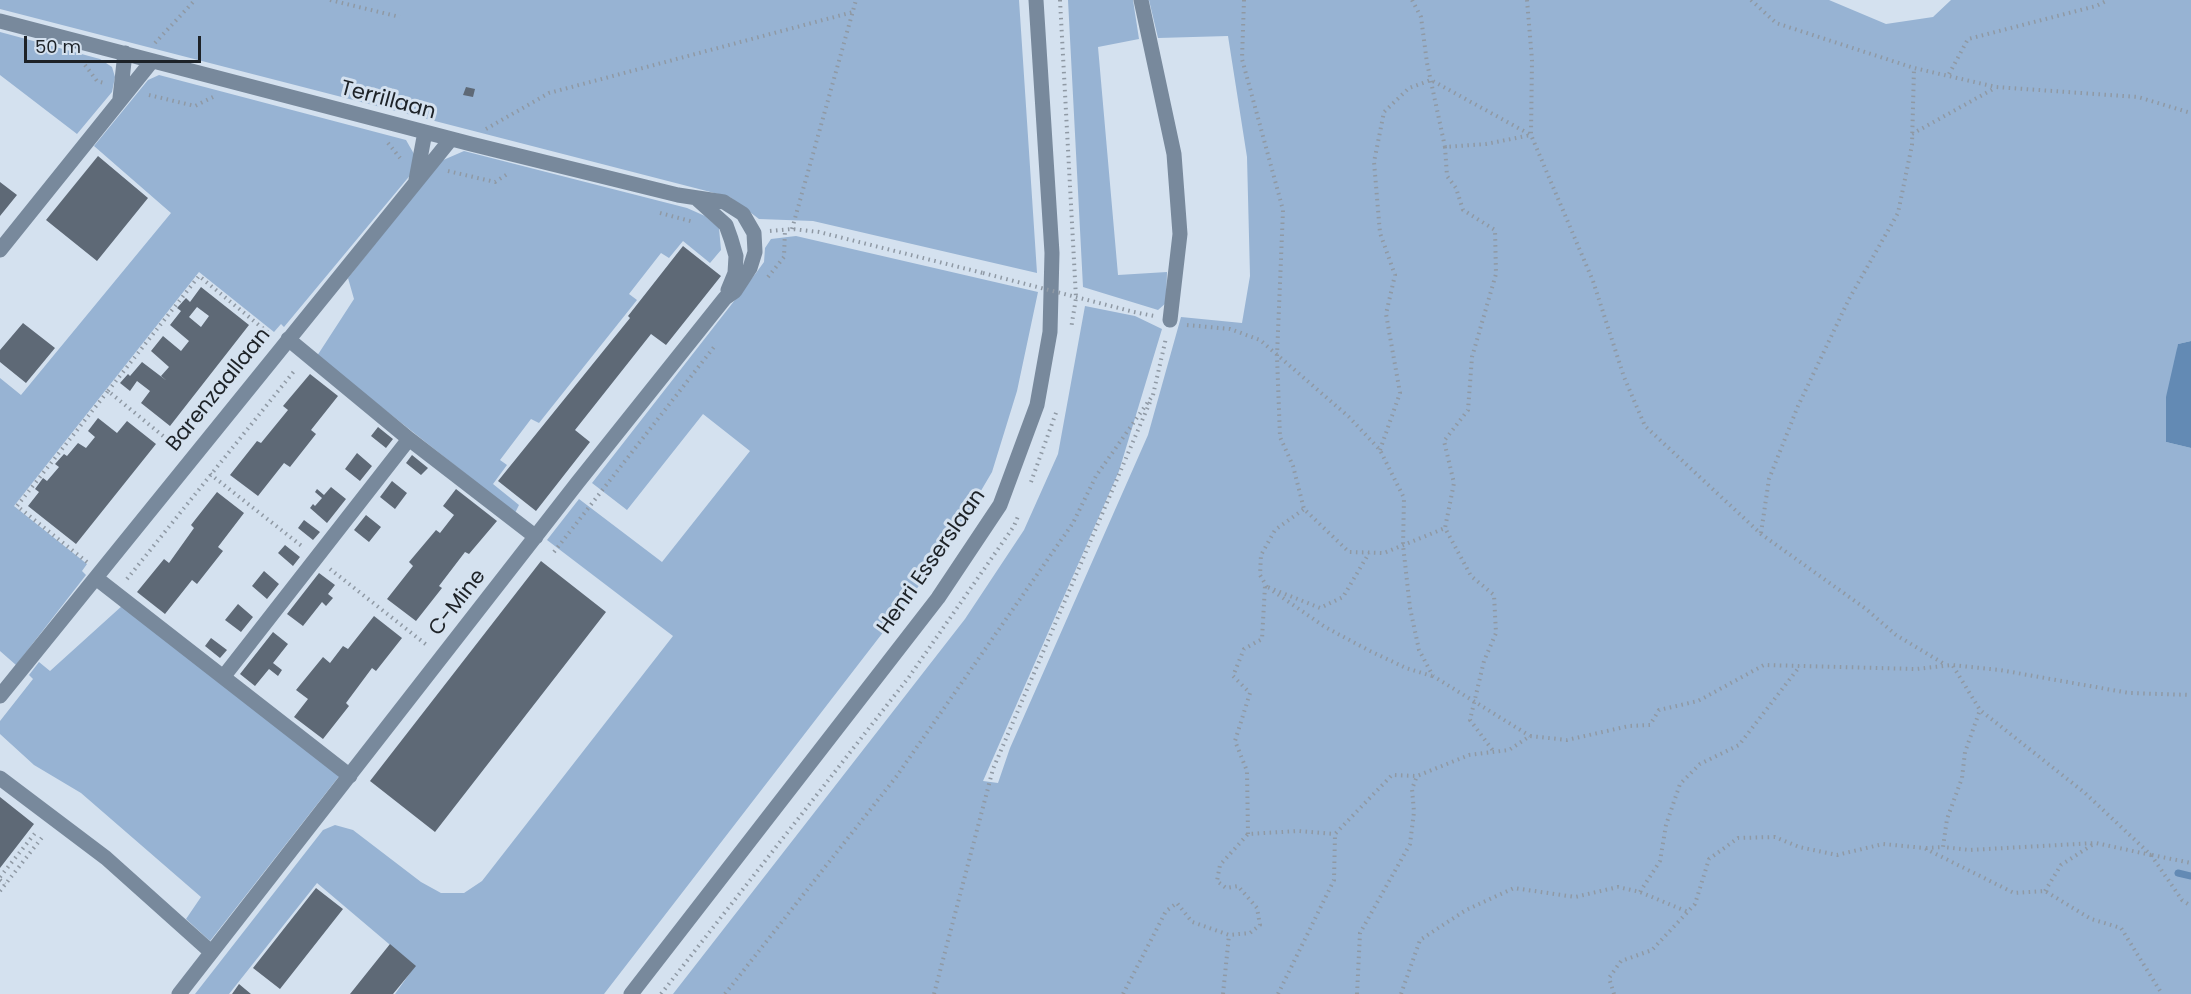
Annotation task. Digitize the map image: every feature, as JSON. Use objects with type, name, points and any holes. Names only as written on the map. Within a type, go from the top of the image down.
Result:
[{"type":"street","name":"Henri Esserslaan","points":[[631,994],[938,598],[1000,505],[1037,405],[1050,332],[1052,254],[1036,0]]},
{"type":"street","points":[[1141,0],[1174,154],[1180,234],[1170,320]]},
{"type":"street","name":"Terrillaan","points":[[0,21],[451,139],[697,199],[724,202],[743,214],[757,232]]},
{"type":"street","points":[[0,250],[117,92],[125,53]]},
{"type":"street","points":[[117,92],[130,90],[147,59]]},
{"type":"street","points":[[416,180],[426,132]]},
{"type":"street","name":"Barenzaallaan","points":[[0,696],[94,572],[282,339],[451,139]]},
{"type":"street","points":[[697,199],[726,225],[736,256],[735,273],[725,298]]},
{"type":"street","name":"C-Mine","points":[[179,994],[725,298],[735,291],[750,268],[755,252],[757,232]]},
{"type":"street","points":[[282,339],[307,355],[409,439],[536,537]]},
{"type":"street","points":[[224,676],[409,439]]},
{"type":"street","points":[[94,572],[116,593],[350,776]]},
{"type":"street","points":[[0,778],[106,858],[211,952]]},
{"type":"path","points":[[147,59],[195,0]]},
{"type":"path","points":[[330,0],[400,16]]},
{"type":"path","points":[[792,229],[856,0]]},
{"type":"path","points":[[1060,0],[1076,298],[1071,332]]},
{"type":"path","points":[[1244,0],[1242,59],[1283,210],[1277,356],[1280,437],[1293,466],[1304,509],[1349,552],[1384,553],[1445,528]]},
{"type":"path","points":[[1412,0],[1422,17],[1431,80],[1445,147],[1447,176],[1456,188],[1463,210],[1495,230],[1496,274],[1472,357],[1468,410],[1444,441],[1454,483],[1445,528],[1470,576],[1494,596],[1496,633],[1484,661],[1470,720],[1494,752]]},
{"type":"path","points":[[1527,0],[1532,60],[1532,135],[1593,281],[1624,377],[1645,426],[1761,534],[1866,609],[1896,635],[1950,666],[1980,710],[2085,793],[2151,855],[2182,900],[2191,906]]},
{"type":"path","points":[[1751,0],[1776,22],[1914,68],[1949,74],[1996,87],[2138,97],[2191,113]]},
{"type":"path","points":[[1949,74],[1968,39],[2096,6],[2108,0]]},
{"type":"path","points":[[477,134],[549,93],[853,12]]},
{"type":"path","points":[[75,62],[86,65],[97,81],[117,92]]},
{"type":"path","points":[[1761,534],[1769,479],[1798,406],[1849,299],[1898,213],[1912,134],[1914,68]]},
{"type":"path","points":[[1380,450],[1400,393],[1386,314],[1395,275],[1380,233],[1374,162],[1384,112],[1408,88],[1431,80],[1532,135]]},
{"type":"path","points":[[1912,134],[1996,87]]},
{"type":"path","points":[[138,92],[195,106],[213,97],[224,100]]},
{"type":"path","points":[[1445,147],[1486,144],[1532,135]]},
{"type":"path","points":[[377,139],[387,142],[399,158],[406,160]]},
{"type":"path","points":[[446,170],[495,182],[511,172]]},
{"type":"path","points":[[656,212],[700,224]]},
{"type":"path","points":[[757,232],[792,229],[828,234],[1134,312]]},
{"type":"path","points":[[762,285],[784,257],[785,230]]},
{"type":"path","points":[[94,572],[16,506],[199,276],[282,339]]},
{"type":"path","points":[[934,994],[993,769],[1153,395],[1170,320],[1192,326],[1230,329],[1260,340],[1349,417],[1380,450],[1404,498],[1403,546],[1410,608],[1419,650],[1433,676]]},
{"type":"path","points":[[554,552],[719,340]]},
{"type":"path","points":[[116,593],[307,355]]},
{"type":"path","points":[[108,391],[182,451]]},
{"type":"path","points":[[725,994],[896,777],[1073,523],[1096,476],[1153,395]]},
{"type":"path","points":[[1031,484],[1055,421],[1059,399]]},
{"type":"path","points":[[661,994],[909,677],[1014,526],[1023,505]]},
{"type":"path","points":[[1123,994],[1166,911],[1177,903],[1192,922],[1229,935],[1250,933],[1260,925],[1257,908],[1238,886],[1226,888],[1217,881],[1220,865],[1248,834],[1247,771],[1235,741],[1250,693],[1233,676],[1244,649],[1262,639],[1265,586],[1260,575],[1261,555],[1275,530],[1304,509]]},
{"type":"path","points":[[1265,586],[1320,608],[1343,597],[1369,553]]},
{"type":"path","points":[[1265,586],[1324,627],[1406,668],[1433,676],[1530,736],[1567,740],[1629,726],[1650,725],[1659,710],[1698,701],[1764,665],[1916,669],[1950,666],[2000,670],[2129,693],[2191,695]]},
{"type":"path","points":[[1640,892],[1660,861],[1666,825],[1680,784],[1700,764],[1739,745],[1800,666]]},
{"type":"path","points":[[1943,847],[1947,819],[1962,778],[1965,752],[1980,710]]},
{"type":"path","points":[[1278,994],[1334,880],[1335,834],[1392,775],[1417,776],[1469,755],[1509,750],[1530,736]]},
{"type":"path","points":[[1357,994],[1360,933],[1410,844],[1414,812],[1412,789],[1417,776]]},
{"type":"path","points":[[0,891],[54,820]]},
{"type":"path","points":[[5,884],[0,879],[36,832],[31,828]]},
{"type":"path","points":[[1248,834],[1298,831],[1335,834]]},
{"type":"path","points":[[1614,994],[1609,978],[1621,961],[1652,950],[1695,904],[1709,860],[1738,838],[1775,837],[1799,848],[1837,855],[1883,844],[1970,850],[2096,843],[2191,863]]},
{"type":"path","points":[[2045,891],[2061,865],[2096,843]]},
{"type":"path","points":[[1923,848],[2014,893],[2045,891],[2091,919],[2121,928],[2162,994]]},
{"type":"path","points":[[1401,994],[1420,940],[1466,909],[1515,888],[1575,897],[1618,887],[1640,892],[1688,912]]},
{"type":"path","points":[[1223,994],[1229,935]]},
{"type":"shaded area","points":[[0,0],[1019,0],[1037,273],[813,221],[759,219],[730,197],[0,9]]},
{"type":"shaded area","points":[[1068,0],[1133,0],[1139,39],[1098,47],[1118,275],[1167,272],[1166,303],[1158,310],[1083,287]]},
{"type":"shaded area","points":[[1149,0],[1829,0],[1886,24],[1933,17],[1951,0],[2191,0],[2191,341],[2178,344],[2166,442],[2191,448],[2191,994],[673,994],[965,619],[1024,530],[1058,454],[1085,306],[1135,316],[1162,329],[1119,471],[983,781],[998,783],[1010,748],[1148,435],[1181,317],[1242,323],[1250,276],[1247,157],[1228,36],[1158,38]]},
{"type":"shaded area","points":[[0,32],[100,59],[112,67],[115,77],[112,92],[77,134],[0,75]]},
{"type":"shaded area","points":[[159,75],[406,140],[414,154],[412,173],[284,327],[281,324],[274,332],[199,272],[14,506],[87,564],[82,571],[86,575],[16,665],[0,651],[0,378],[21,395],[171,213],[94,146],[148,80]]},
{"type":"shaded area","points":[[464,151],[687,208],[705,216],[719,228],[721,250],[710,263],[683,241],[669,258],[661,253],[629,294],[637,300],[539,423],[531,419],[500,460],[507,465],[493,484],[519,505],[515,513],[317,356],[354,299],[348,278],[441,161]]},
{"type":"shaded area","points":[[796,236],[1038,292],[1017,391],[992,472],[945,552],[604,994],[395,994],[415,966],[317,883],[229,994],[195,994],[323,830],[335,825],[353,830],[421,882],[441,893],[464,893],[482,881],[673,636],[547,540],[579,499],[662,562],[750,451],[703,414],[627,510],[592,483],[756,273],[764,262],[765,248],[771,239]]},
{"type":"shaded area","points":[[2191,341],[2191,448],[2166,442],[2166,397],[2178,344]]},
{"type":"shaded area","points":[[123,605],[340,775],[210,941],[186,919],[201,897],[81,793],[34,765],[0,734],[0,721],[33,679],[29,675],[39,662],[50,671]]},
{"type":"building","points":[[466,87],[475,89],[473,97],[463,95]]},
{"type":"building","points":[[98,156],[148,198],[97,261],[46,220]]},
{"type":"building","points":[[0,182],[17,195],[0,216]]},
{"type":"building","points":[[683,246],[721,276],[666,345],[651,334],[575,430],[590,442],[536,511],[498,481],[630,318],[628,316]]},
{"type":"building","points":[[201,287],[249,325],[170,426],[141,403],[150,391],[137,381],[130,391],[120,383],[128,374],[130,376],[142,362],[167,381],[161,376],[169,367],[151,351],[163,336],[181,351],[189,341],[170,325],[181,311],[177,308],[186,298],[190,302]],"holes":[[[197,307],[209,316],[201,327],[189,317]]]},
{"type":"building","points":[[23,323],[55,348],[26,383],[0,362],[0,350]]},
{"type":"building","points":[[310,374],[338,396],[311,430],[316,434],[290,467],[284,463],[258,496],[230,475],[257,441],[261,443],[288,410],[283,406]]},
{"type":"building","points":[[98,418],[117,433],[127,421],[156,444],[76,544],[28,506],[39,492],[35,489],[43,478],[47,481],[59,467],[55,464],[64,454],[67,456],[78,443],[86,448],[95,437],[88,431]]},
{"type":"building","points":[[378,427],[393,439],[386,448],[371,436]]},
{"type":"building","points":[[357,453],[372,466],[360,481],[345,469]]},
{"type":"building","points":[[412,455],[428,468],[421,475],[406,463]]},
{"type":"building","points":[[392,481],[407,493],[395,509],[380,497]]},
{"type":"building","points":[[331,487],[346,499],[327,523],[310,508],[322,498],[315,492],[317,489],[324,495]]},
{"type":"building","points":[[456,489],[497,521],[469,554],[465,552],[439,586],[442,588],[416,621],[387,599],[413,566],[409,562],[436,530],[440,533],[454,515],[443,506]]},
{"type":"building","points":[[217,492],[244,513],[218,547],[223,551],[197,584],[192,580],[165,614],[137,592],[164,559],[169,563],[194,528],[191,525]]},
{"type":"building","points":[[366,515],[381,527],[369,542],[354,530]]},
{"type":"building","points":[[304,520],[320,532],[313,540],[298,528]]},
{"type":"building","points":[[285,545],[300,557],[293,566],[278,553]]},
{"type":"building","points":[[541,561],[606,612],[435,832],[370,781]]},
{"type":"building","points":[[264,571],[279,584],[267,599],[252,586]]},
{"type":"building","points":[[319,573],[335,585],[328,594],[333,598],[326,606],[322,602],[303,626],[287,614]]},
{"type":"building","points":[[238,604],[253,617],[241,632],[225,620]]},
{"type":"building","points":[[374,616],[402,638],[376,671],[372,668],[346,703],[349,706],[323,739],[294,717],[308,699],[296,690],[323,657],[330,663],[343,646],[348,649]]},
{"type":"building","points":[[273,632],[288,644],[273,663],[282,670],[278,676],[269,669],[255,686],[240,674]]},
{"type":"building","points":[[211,638],[227,650],[220,658],[205,646]]},
{"type":"building","points":[[0,797],[34,824],[0,868]]},
{"type":"building","points":[[316,888],[343,909],[280,989],[253,968]]},
{"type":"building","points":[[390,944],[416,966],[393,994],[350,994]]},
{"type":"building","points":[[239,984],[251,994],[232,994]]},
{"type":"waterway","points":[[2178,873],[2191,876]]}]
